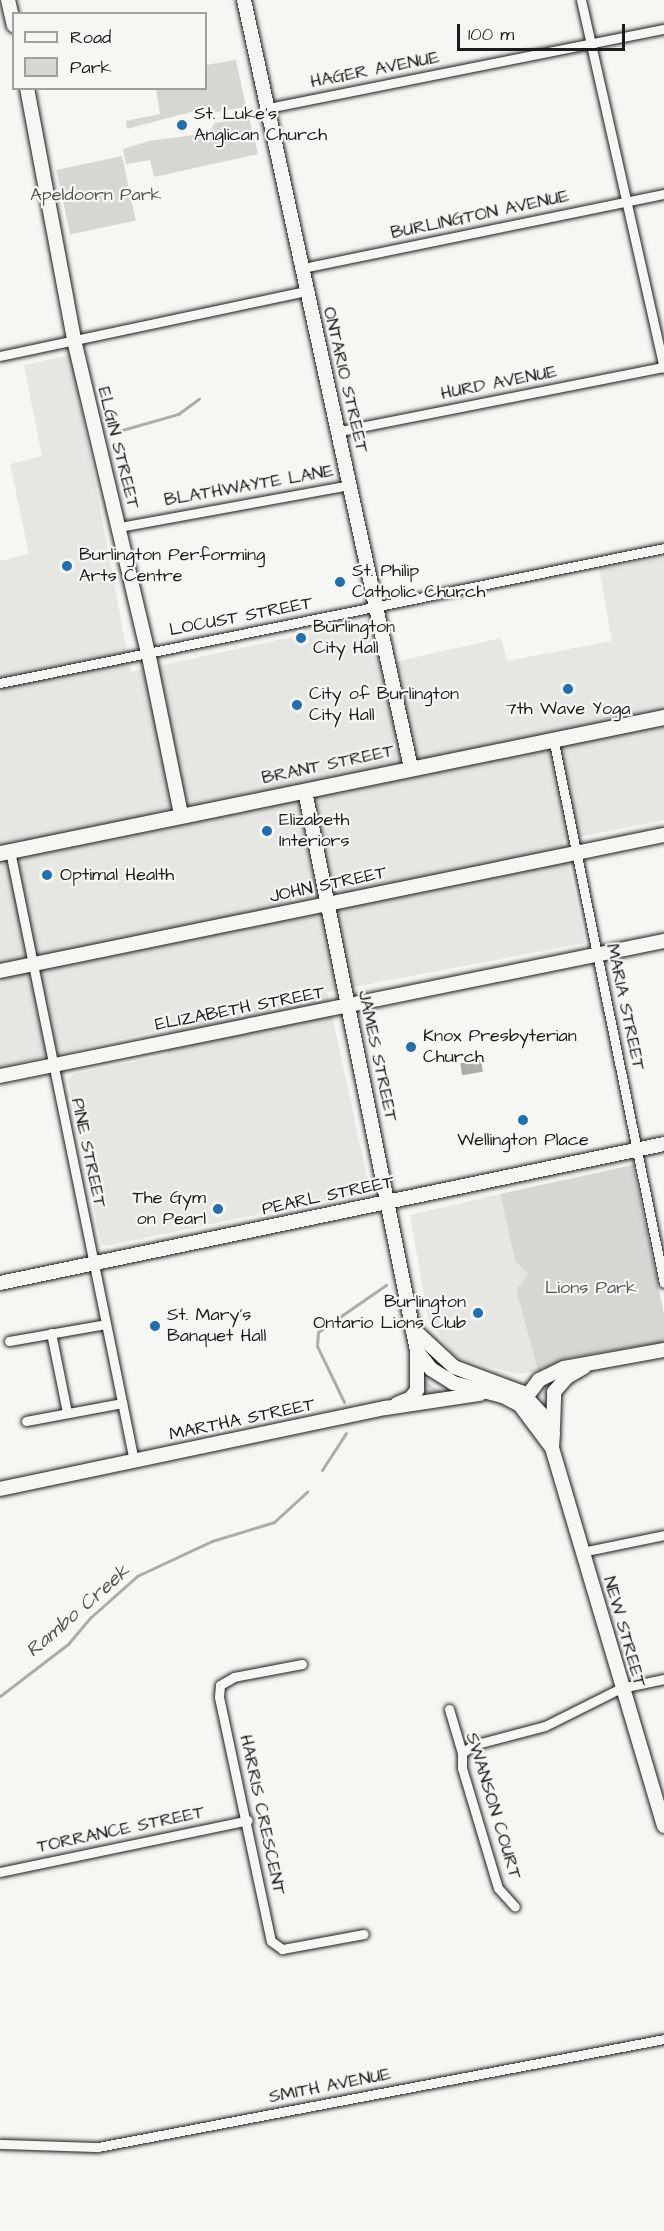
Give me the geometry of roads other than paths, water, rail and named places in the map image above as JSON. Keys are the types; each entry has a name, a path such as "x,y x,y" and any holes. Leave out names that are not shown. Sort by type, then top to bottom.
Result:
{"main road":[{"name":"BRANT STREET","path":"5,852 181,814 305,791 553,738 664,717"}],"street":[{"path":"8,0 12,17"},
{"name":"ONTARIO STREET","path":"244,0 303,268 306,291 340,431 411,768"},
{"path":"581,0 664,368"},
{"name":"HAGER AVENUE","path":"268,108 664,28"},
{"name":"ELGIN STREET","path":"27,90 74,340 148,652 181,814"},
{"name":"BURLINGTON AVENUE","path":"303,268 664,194"},
{"path":"0,356 306,291"},
{"name":"HURD AVENUE","path":"340,431 664,368"},
{"name":"BLATHWAYTE LANE","path":"119,527 350,485"},
{"name":"LOCUST STREET","path":"0,683 664,549"},
{"name":"MARIA STREET","path":"553,738 664,1283"},
{"name":"JAMES STREET","path":"305,791 326,903 390,1202 417,1351 415,1393 386,1408"},
{"name":"JOHN STREET","path":"0,971 664,835"},
{"name":"PINE STREET","path":"5,852 33,965 134,1461"},
{"name":"ELIZABETH STREET","path":"0,1076 664,941"},
{"name":"PEARL STREET","path":"0,1283 664,1144"},
{"path":"9,1341 106,1324"},
{"path":"414,1330 454,1367 523,1401 553,1433"},
{"path":"51,1333 67,1412"},
{"path":"523,1401 538,1380 555,1371 664,1350"},
{"path":"417,1351 445,1380 523,1401"},
{"name":"NEW STREET","path":"552,1448 554,1392 567,1377 586,1366"},
{"name":"MARTHA STREET","path":"0,1490 359,1413 493,1394"},
{"name":"NEW STREET","path":"523,1401 552,1448 621,1688 664,1826"},
{"path":"26,1421 122,1402"},
{"path":"582,1552 664,1535"},
{"name":"HARRIS CRESCENT","path":"302,1664 234,1677 220,1685 219,1697 275,1946 289,1948 364,1934"},
{"path":"462,1753 473,1745 545,1726 621,1688 664,1679"},
{"name":"SWANSON COURT","path":"449,1709 462,1753 462,1767 498,1888 515,1907"},
{"name":"TORRANCE STREET","path":"0,1872 248,1820"},
{"name":"SMITH AVENUE","path":"0,2144 98,2147 664,2039"}],"waterway":[{"path":"115,432 178,414 199,399"},
{"name":"Rambo Creek","path":"344,1402 317,1346 318,1332 386,1285"},
{"name":"Rambo Creek","path":"322,1470 346,1433"},
{"name":"Rambo Creek","path":"0,1696 68,1644 91,1617 137,1576 212,1541 274,1522 307,1492"}],"place":[{"name":"St. Luke's Anglican Church","path":"182,125"},
{"name":"Burlington Performing Arts Centre","path":"67,566"},
{"name":"St. Philip Catholic Church","path":"340,582"},
{"name":"Burlington City Hall","path":"301,638"},
{"name":"7th Wave Yoga","path":"568,689"},
{"name":"City of Burlington City Hall","path":"297,705"},
{"name":"Elizabeth Interiors","path":"267,831"},
{"name":"Optimal Health","path":"47,875"},
{"name":"Knox Presbyterian Church","path":"411,1047"},
{"name":"Wellington Place","path":"523,1120"},
{"name":"The Gym on Pearl","path":"218,1209"},
{"name":"Burlington Ontario Lions Club","path":"478,1313"},
{"name":"St. Mary's Banquet Hall","path":"155,1326"}],"park label":[{"name":"Apeldoorn Park","path":"96,195"},
{"name":"Lions Park","path":"591,1288"}]}
